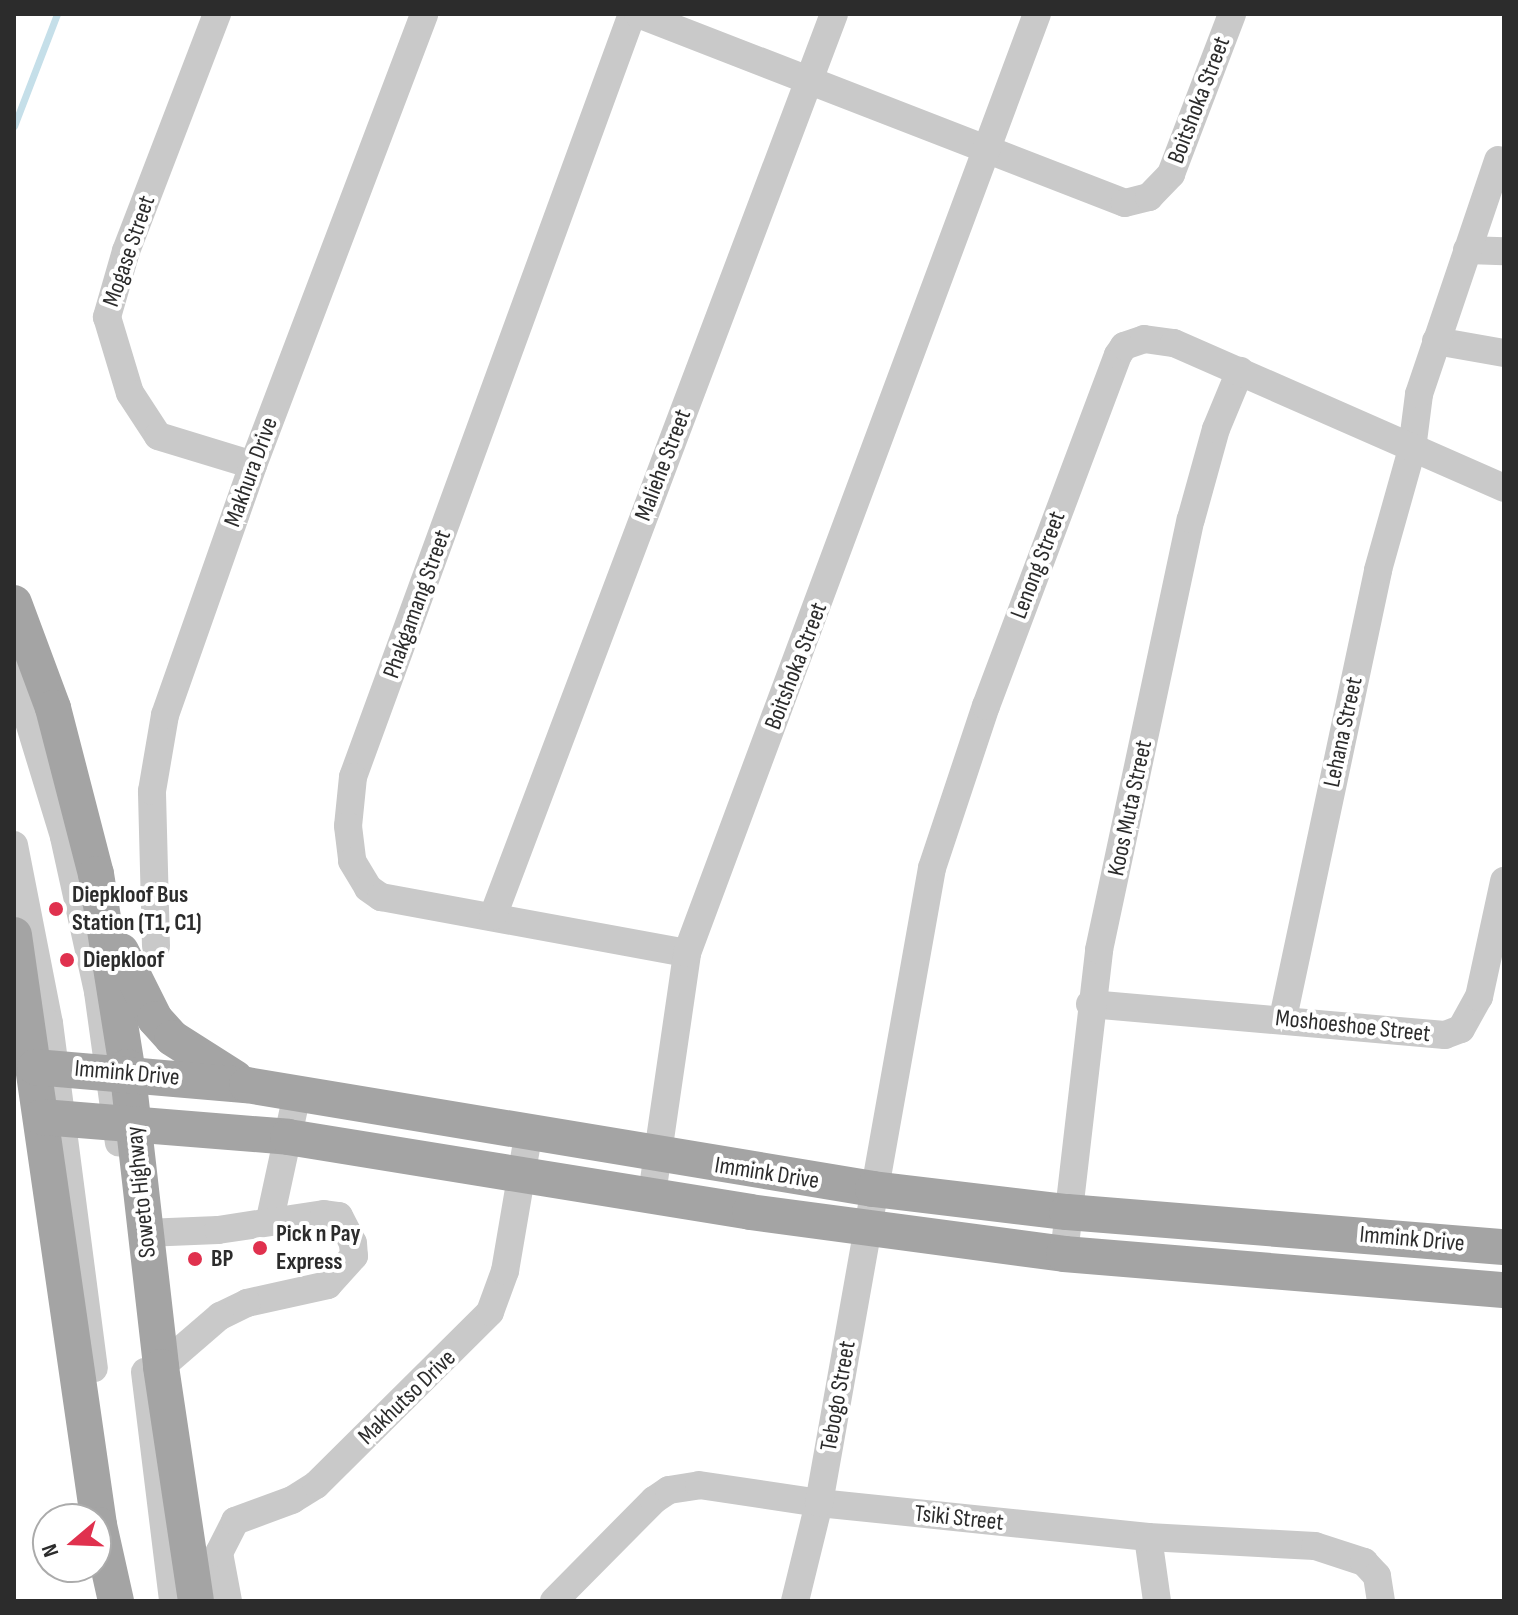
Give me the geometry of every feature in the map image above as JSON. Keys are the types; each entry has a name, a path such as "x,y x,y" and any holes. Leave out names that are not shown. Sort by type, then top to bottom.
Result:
{"main road":[{"name":"Soweto Highway","path":"14,603 53,708 96,874 124,1123 145,1233 161,1367 196,1601"},
{"path":"96,874 131,976 155,1019 172,1038 247,1085"},
{"path":"14,935 45,1067 53,1118 99,1525 116,1601"},
{"name":"Immink Drive","path":"45,1067 118,1071 247,1085 528,1136 873,1189 1067,1212 1504,1247"},
{"name":"Immink Drive","path":"53,1118 288,1137 522,1178 652,1194 868,1230 1064,1254 1504,1290"}],"street":[{"name":"Mogase Street","path":"217,14 126,251 107,317 130,393 158,436 253,465"},
{"name":"Makhura Drive","path":"156,946 156,745 253,465 424,14"},
{"name":"Phakgamang Street","path":"632,14 350,799 352,861 368,888 411,905 493,916 687,953"},
{"name":"Boitshoka Street","path":"638,14 1125,203 1149,197 1171,174 1232,14"},
{"name":"Maliehe Street","path":"493,916 834,14"},
{"name":"Boitshoka Street","path":"652,1194 687,953 1037,14"},
{"name":"Lehana Street","path":"1283,1018 1378,570 1412,449 1419,394 1498,160"},
{"path":"1467,250 1504,251"},
{"name":"Lenong Street","path":"873,1189 944,823 1118,355 1135,342 1160,339 1240,371 1504,488"},
{"path":"1436,341 1504,353"},
{"name":"Koos Muta Street","path":"1064,1254 1090,1004 1191,519 1216,429 1240,371"},
{"name":"Soweto Highway","path":"14,673 64,837 118,1071"},
{"path":"14,845 45,1067"},
{"name":"Moshoeshoe Street","path":"1090,1004 1283,1018 1428,1037 1461,1029 1479,997 1504,881"},
{"path":"270,1219 297,1094"},
{"path":"53,1118 108,1489 134,1601"},
{"name":"Soweto Highway","path":"124,1123 173,1601"},
{"name":"Makhutso Drive","path":"228,1601 219,1553 235,1521 292,1500 316,1485 490,1312 505,1271 528,1136"},
{"name":"Tebogo Street","path":"795,1601 819,1503 873,1189"},
{"path":"145,1233 218,1230 270,1219 339,1216 349,1229 354,1256 328,1285 247,1303 220,1316 161,1367"},
{"name":"Tsiki Street","path":"554,1601 669,1490 699,1485 819,1503 1148,1537 1334,1551 1364,1562 1377,1576 1381,1601"},
{"path":"1148,1537 1157,1601"}],"waterway":[{"path":"14,126 57,14"}],"place":[{"name":"Diepkloof Bus Station (T1, C1)","path":"56,909"},
{"name":"Diepkloof","path":"67,960"},
{"name":"Pick n Pay Express","path":"260,1248"},
{"name":"BP","path":"195,1259"}]}
